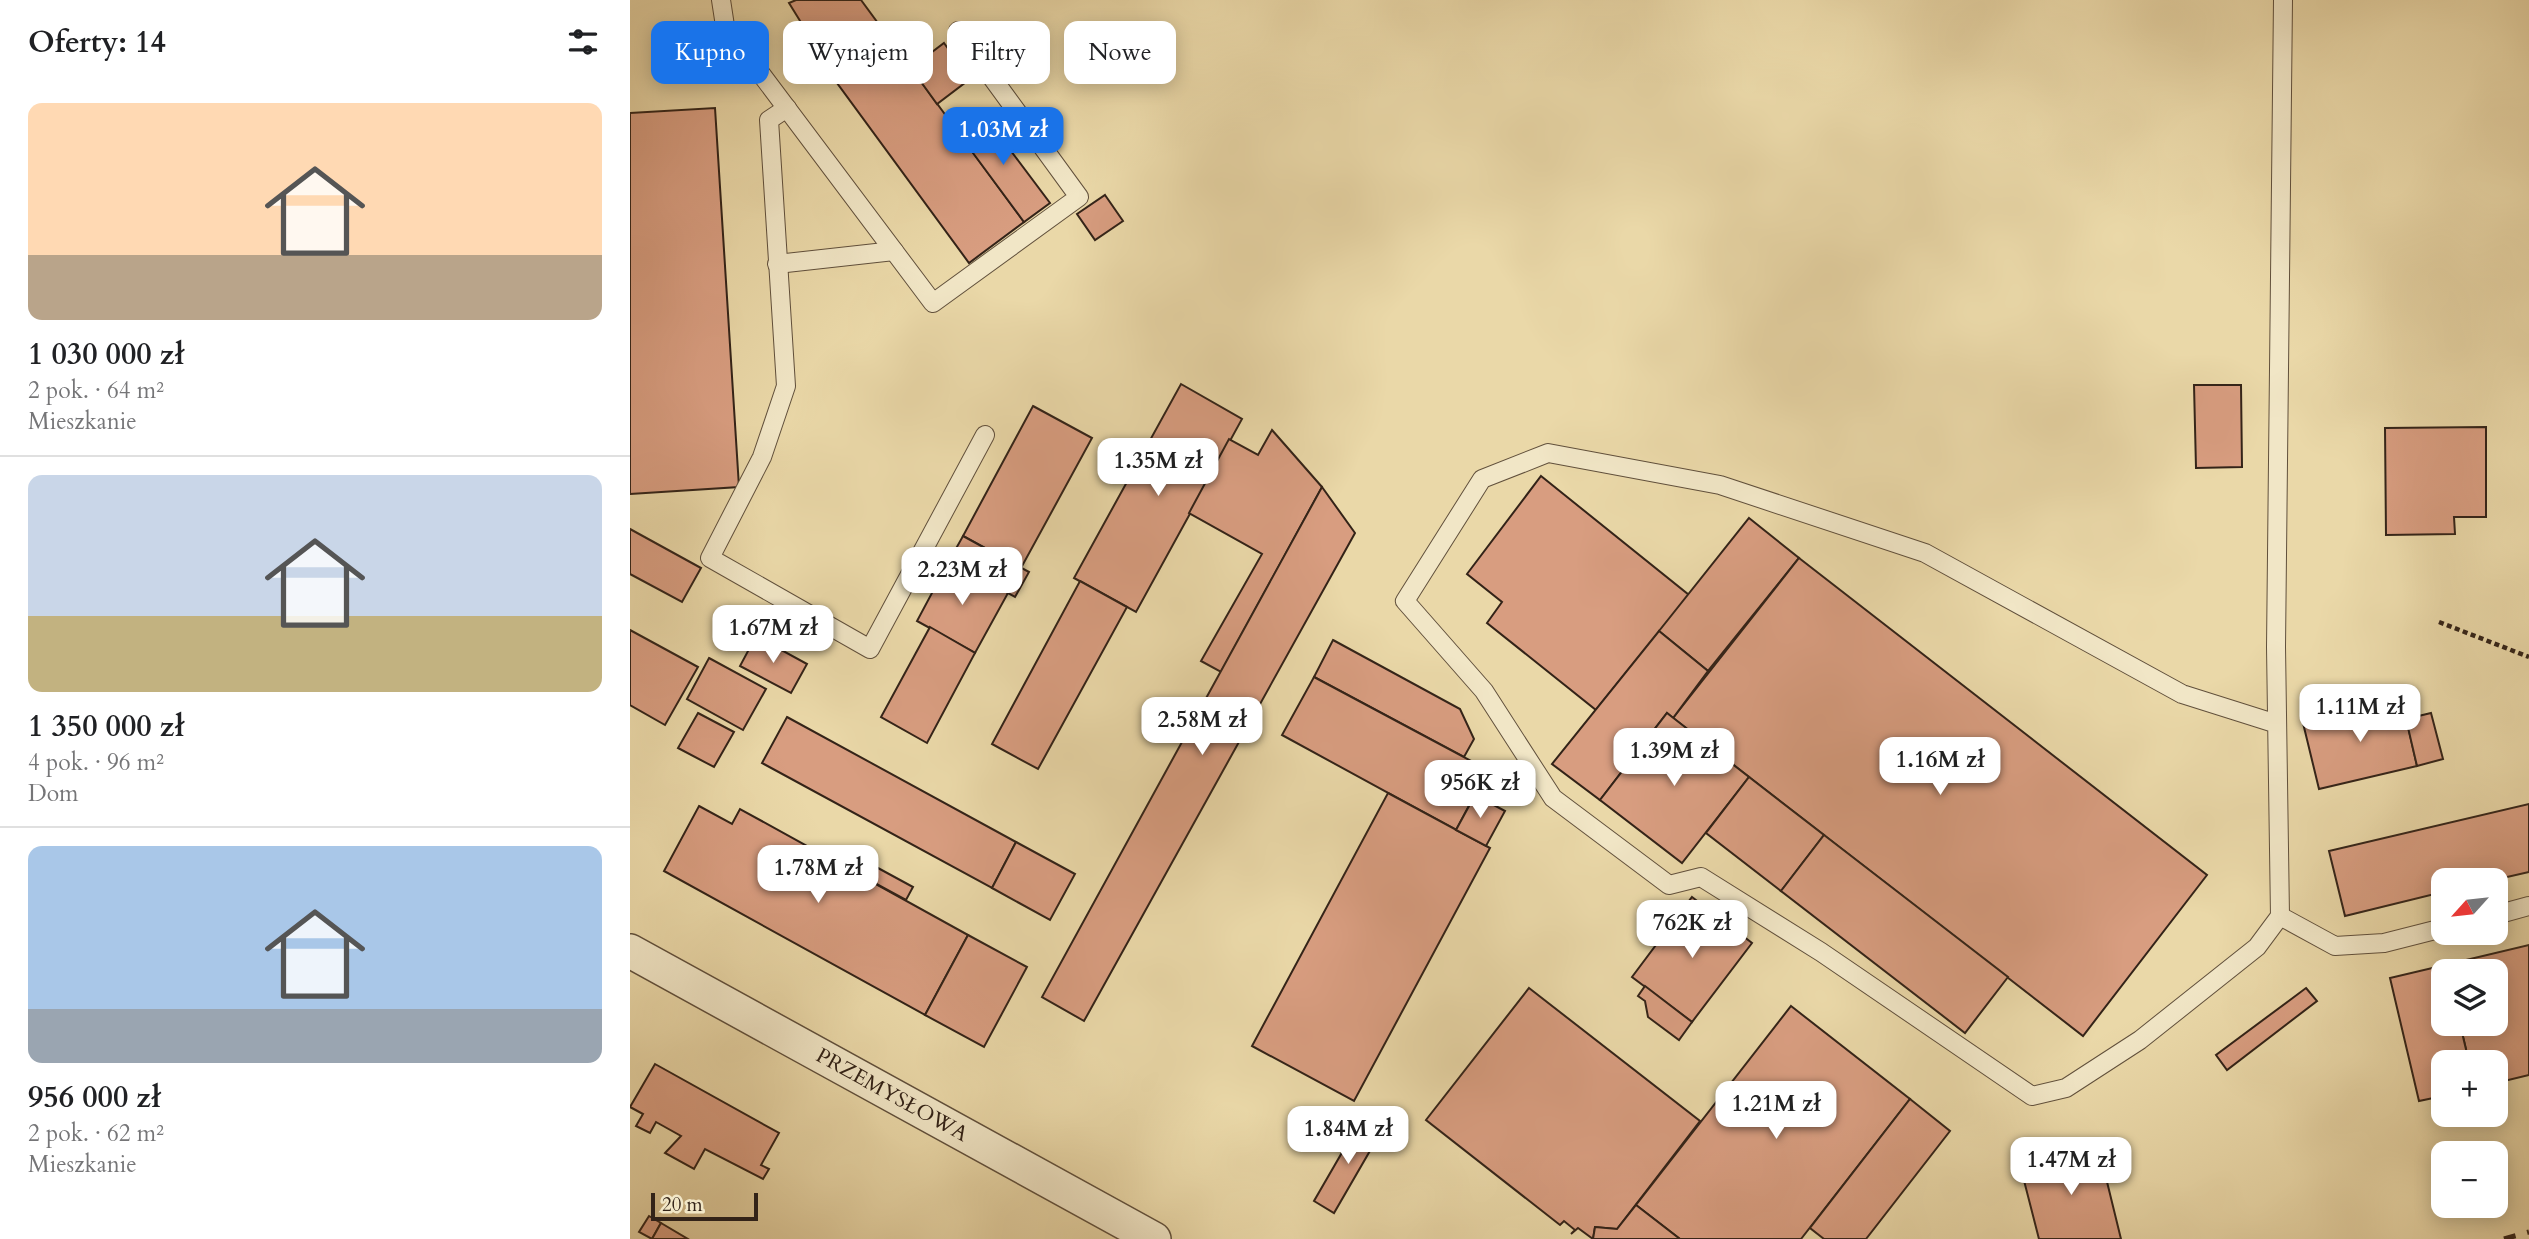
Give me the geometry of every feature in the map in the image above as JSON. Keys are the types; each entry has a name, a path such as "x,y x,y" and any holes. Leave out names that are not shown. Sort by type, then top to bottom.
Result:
{"street":[{"name":"PRZEMYSŁOWA","path":"630,951 1154,1239"}],"lane":[{"path":"722,0 725,26 933,303 1079,197 997,84"},
{"path":"2277,724 2182,694 1926,553 1720,485 1549,453 1482,479 1405,601 1484,691 1553,799 1669,885 1701,877 1821,952 2032,1096 2066,1088 2140,1040 2257,947 2280,916 2277,724 2283,0"},
{"path":"787,108 769,120 786,386 762,457 710,558 870,649 985,435"},
{"path":"777,264 894,251"},
{"path":"2508,912 2529,906"},
{"path":"2280,916 2335,946 2384,943 2431,931"}],"path":[{"path":"2439,622 2529,657"}],"building":[{"path":"796,0 861,0 876,21 800,21 789,3"},
{"path":"944,43 947,47 947,84 963,84 937,104 923,84 933,84 933,51"},
{"path":"838,84 923,84 1024,222 969,263"},
{"path":"715,108 739,487 630,494 630,113"},
{"path":"981,111 1050,203 1024,222 956,130"},
{"path":"1105,195 1123,221 1095,240 1077,214"},
{"path":"1181,384 1242,419 1136,612 1074,578"},
{"path":"2194,385 2241,385 2242,467 2196,468"},
{"path":"1033,406 1092,438 1021,568 963,536"},
{"path":"2486,427 2486,517 2454,517 2455,534 2386,535 2385,428"},
{"path":"1272,430 1322,487 1221,672 1201,661 1262,554 1189,513 1229,439 1258,455"},
{"path":"1541,476 1689,595 1596,710 1487,623 1502,602 1467,574"},
{"path":"1322,487 1355,533 1084,1021 1042,997"},
{"path":"1749,518 1799,558 1708,671 1659,631"},
{"path":"630,529 701,568 682,602 630,574"},
{"path":"963,536 1029,572 1015,597 949,561"},
{"path":"1799,558 2207,875 2083,1036 1673,718"},
{"path":"949,561 1008,593 975,653 917,621"},
{"path":"1080,581 1127,607 1038,769 992,744"},
{"path":"930,627 975,653 927,743 881,717"},
{"path":"630,630 698,667 665,725 630,705"},
{"path":"1659,631 1708,671 1673,718 1667,713 1600,800 1552,764"},
{"path":"756,636 807,664 791,693 740,666"},
{"path":"1333,640 1460,709 1474,739 1464,757 1314,677"},
{"path":"709,658 766,689 743,730 687,699"},
{"path":"1314,677 1488,770 1456,830 1282,735"},
{"path":"2402,700 2417,766 2319,789 2303,723"},
{"path":"698,713 734,732 714,767 678,748"},
{"path":"1667,713 1749,777 1682,863 1600,800"},
{"path":"2431,713 2443,759 2417,766 2406,719"},
{"path":"787,717 1016,842 992,888 762,763"},
{"path":"1749,777 1824,835 1781,891 1706,833"},
{"path":"1388,793 1490,848 1354,1101 1252,1046"},
{"path":"1475,795 1505,811 1486,846 1456,830"},
{"path":"2529,804 2529,872 2508,877 2508,868 2431,868 2431,895 2345,916 2329,851"},
{"path":"699,806 732,824 740,809 968,935 925,1015 664,871"},
{"path":"1824,835 2008,977 1965,1033 1781,891"},
{"path":"1016,842 1075,874 1050,920 992,888"},
{"path":"843,849 913,887 906,900 836,862"},
{"path":"1692,897 1752,943 1692,1022 1632,977"},
{"path":"968,935 1027,967 984,1047 925,1015"},
{"path":"2529,945 2529,1075 2508,1080 2508,1050 2466,1050 2463,1036 2508,1036 2508,959 2470,959"},
{"path":"2431,968 2431,1036 2463,1036 2466,1050 2431,1050 2431,1098 2419,1101 2390,978"},
{"path":"1645,986 1692,1022 1679,1040 1648,1017 1645,1001 1638,996"},
{"path":"1529,988 1700,1121 1617,1229 1595,1227 1593,1239 1578,1228 1571,1234 1575,1230 1564,1221 1560,1225 1426,1120"},
{"path":"2306,988 2317,1001 2227,1070 2216,1055"},
{"path":"1791,1006 1910,1099 1801,1239 1680,1239 1636,1205"},
{"path":"655,1064 779,1133 761,1165 769,1169 763,1179 705,1149 694,1169 665,1153 681,1136 656,1122 650,1133 636,1126 643,1114 630,1107"},
{"path":"1910,1099 1950,1131 1866,1239 1824,1239 1810,1228"},
{"path":"1362,1118 1382,1130 1334,1213 1314,1201"},
{"path":"2098,1145 2121,1239 2039,1239 2020,1165"},
{"path":"1636,1205 1680,1239 1593,1239 1595,1227 1617,1229"},
{"path":"649,1216 661,1223 652,1239 639,1232"},
{"path":"661,1223 688,1239 652,1239"}],"railway":[{"path":"2504,1239 2529,1232"}]}
